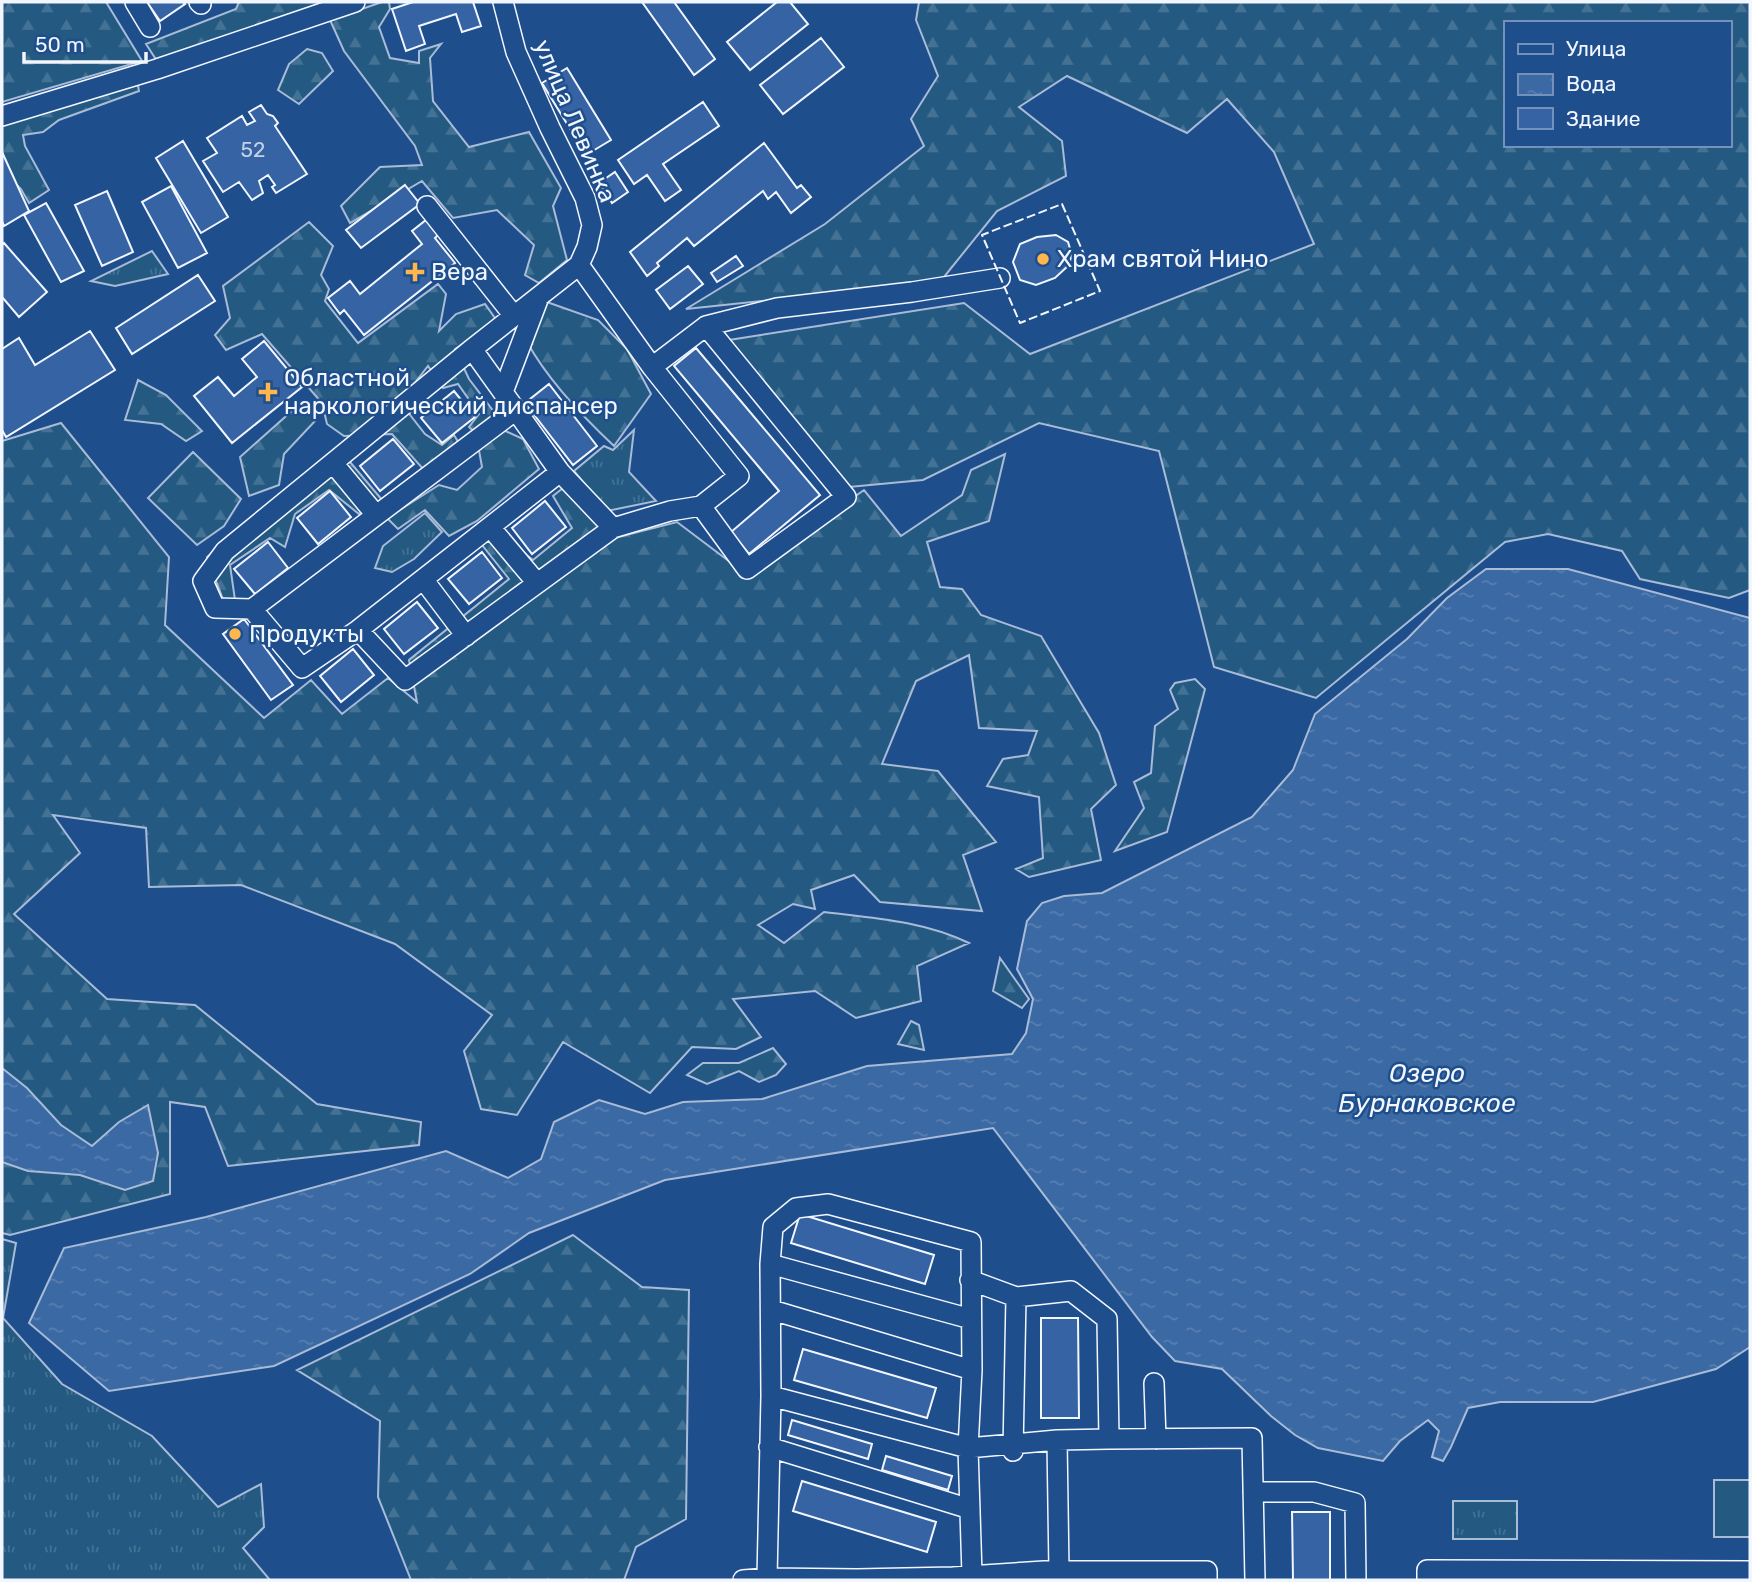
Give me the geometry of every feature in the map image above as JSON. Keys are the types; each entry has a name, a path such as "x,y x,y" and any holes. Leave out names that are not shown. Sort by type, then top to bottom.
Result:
{"street":[{"path":"135,2 150,27"},
{"path":"2,116 157,69 355,2"},
{"name":"улица Левинка","path":"503,2 516,52 585,198 592,225 579,265"},
{"path":"427,206 514,316"},
{"path":"358,630 405,680 613,528 670,511 701,506 739,476 652,368 579,265 225,551 203,581 215,608 252,609 516,410"},
{"path":"652,368 706,326 777,308 912,292 1000,278"},
{"path":"503,392 540,296"},
{"path":"701,506 747,569 846,497 706,326"},
{"path":"472,349 561,471 613,528"},
{"path":"332,463 376,515"},
{"path":"252,609 302,668 358,630 561,471"},
{"path":"490,527 537,583"},
{"path":"423,579 466,636"},
{"path":"768,1578 772,1310 770,1264 774,1227 796,1208 828,1204 971,1242 972,1370 968,1448 970,1509 959,1577"},
{"path":"770,1264 971,1319"},
{"path":"970,1280 1016,1297 1072,1291 1107,1319 1109,1439"},
{"path":"1013,1447 1016,1297"},
{"path":"772,1310 972,1370"},
{"path":"1154,1383 1156,1439"},
{"path":"771,1396 968,1448 1013,1447 1058,1440 1252,1438 1255,1580"},
{"path":"1049,1574 1058,1440"},
{"path":"769,1447 970,1509"},
{"path":"1253,1492 1314,1492 1355,1503 1356,1580"},
{"path":"1427,1575 1679,1575 1750,1571"},
{"path":"743,1580 857,1580 1049,1574 1207,1576"}],"green space":[{"path":"2,2 106,2 142,61 2,102"},
{"path":"239,2 324,2 157,61 146,44 236,9"},
{"path":"389,2 390,9 379,27 390,58 419,63 419,51 441,44 430,58 433,101 469,147 529,132 561,188 553,206 567,260 539,283 525,275 534,245 497,210 453,218 422,181 350,223 341,206 380,167 422,165 415,146 344,51 330,20"},
{"path":"919,2 1750,2 1750,590 1729,598 1640,579 1622,551 1548,534 1505,542 1316,698 1214,667 1159,451 1039,423 923,480 849,487 729,340 964,303 1030,354 1314,244 1274,152 1227,99 1187,133 1067,76 1019,107 1062,141 1066,176 997,211 940,282 686,309 825,224 924,146 911,119 938,76 916,20"},
{"path":"307,49 322,53 333,71 299,104 278,90 289,64"},
{"path":"136,75 139,91 59,120 43,132 23,135 25,146 49,190 29,203 21,189 2,171 2,117"},
{"path":"309,222 333,246 321,275 329,289 325,301 358,343 438,284 446,294 439,331 456,314 485,304 497,321 455,349 469,379 494,412 489,425 477,435 469,427 479,414 458,384 443,388 428,366 400,402 425,434 442,445 454,435 460,445 424,470 392,434 344,436 327,424 322,403 262,334 226,350 215,335 230,318 223,286"},
{"path":"152,251 168,274 115,286 91,281"},
{"path":"544,301 598,320 627,349 651,394 614,446 566,397 527,342"},
{"path":"138,380 166,395 202,431 186,441 161,424 125,420"},
{"path":"302,402 316,420 284,454 279,485 249,496 240,457"},
{"path":"61,423 169,557 165,625 264,718 311,680 342,714 388,678 417,702 409,660 509,579 482,545 498,532 533,560 572,528 553,496 563,488 615,538 677,522 746,574 864,490 901,536 962,495 971,470 1005,454 989,521 927,542 940,587 962,589 981,615 1041,636 1099,733 1116,785 1091,809 1101,860 1029,877 1016,869 1043,858 1039,797 987,786 1003,759 1028,755 1037,731 979,728 969,655 916,681 882,764 938,771 996,842 963,855 982,911 880,902 854,875 811,890 815,909 793,904 758,925 784,943 824,912 916,925 969,943 917,966 921,1001 856,1018 815,991 733,999 761,1037 736,1049 692,1047 650,1093 563,1042 517,1115 481,1109 464,1051 492,1015 395,944 241,885 149,887 146,828 53,815 80,853 14,914 107,999 195,1005 317,1104 421,1122 419,1145 228,1166 205,1107 170,1102 170,1194 10,1235 2,1233 2,441"},
{"path":"499,428 523,439 539,469 477,521 449,536 425,510 398,529 387,518 439,485 457,490 482,467 478,445"},
{"path":"634,430 629,472 656,501 607,511 574,471 604,446 613,450"},
{"path":"193,452 241,499 224,526 197,545 148,498"},
{"path":"350,462 383,501 359,514 329,490 295,514 285,547 270,538 230,565 235,600 224,602 207,557 289,487 315,471"},
{"path":"425,513 442,532 414,559 392,572 375,568 383,546"},
{"path":"1195,679 1205,689 1167,832 1115,851 1144,808 1134,782 1151,773 1155,726 1178,709 1170,690 1175,683"},
{"path":"1000,958 1029,999 1022,1008 993,991"},
{"path":"911,1021 919,1025 924,1050 898,1044"},
{"path":"773,1048 786,1064 776,1075 759,1082 739,1071 707,1084 687,1075 703,1063 739,1063"},
{"path":"573,1235 642,1287 689,1290 686,1519 636,1547 624,1580 411,1580 378,1497 380,1421 297,1370"},
{"path":"2,1239 16,1243 3,1318 62,1384 152,1436 218,1507 261,1484 264,1527 243,1548 270,1580 2,1580"},
{"path":"1714,1480 1750,1480 1750,1537 1714,1537"},
{"path":"1453,1501 1517,1501 1517,1539 1453,1539"}],"water":[{"name":"Озеро Бурнаковское","path":"1486,569 1568,569 1750,618 1750,1347 1716,1369 1593,1402 1500,1402 1468,1408 1443,1461 1432,1457 1439,1431 1428,1420 1400,1441 1383,1461 1318,1448 1295,1435 1271,1416 1222,1369 1175,1361 1152,1337 993,1128 665,1180 529,1233 470,1274 274,1366 109,1391 29,1323 64,1248 206,1217 446,1151 508,1178 541,1159 554,1122 599,1100 645,1114 683,1102 762,1099 867,1066 1012,1054 1026,1033 1033,999 1017,969 1027,921 1042,903 1064,896 1102,893 1252,817 1293,770 1315,714 1407,639 1447,598"},
{"path":"2,1068 27,1088 61,1125 92,1146 119,1122 148,1105 158,1153 153,1181 125,1190 80,1175 28,1171 2,1162"}],"building":[{"path":"147,2 183,2 185,4 160,21"},
{"path":"413,2 473,2 481,26 462,32 456,14 419,26 425,44 406,51 392,9"},
{"path":"642,2 674,2 715,59 694,75"},
{"path":"777,2 790,2 808,24 750,70 727,42"},
{"path":"821,38 844,67 783,114 760,85"},
{"path":"567,68 611,140 586,155 542,83"},
{"path":"703,102 719,126 663,164 681,190 665,201 647,175 634,184 618,160"},
{"path":"261,105 278,123 275,126 307,174 276,193 272,187 275,185 268,175 259,181 263,193 252,200 239,182 223,192 203,161 217,153 207,138 242,116 247,125 255,121 249,112"},
{"path":"183,141 228,217 201,233 156,158"},
{"path":"764,143 797,188 801,185 811,197 791,213 776,192 768,199 763,191 694,246 687,238 657,263 659,266 647,276 630,252"},
{"path":"2,152 29,211 4,226 2,221"},
{"path":"615,172 628,192 612,203 599,183"},
{"path":"405,185 420,204 361,248 346,230"},
{"path":"171,186 207,253 178,268 142,202"},
{"path":"107,191 133,252 102,266 75,205"},
{"path":"46,203 84,271 61,282 24,215"},
{"name":"Вера","path":"426,220 438,235 435,238 455,263 364,335 344,310 340,314 328,298 350,281 360,294 422,244 412,231"},
{"name":"Храм святой Нино","path":"1056,235 1068,242 1072,255 1069,265 1055,278 1036,285 1020,280 1013,262 1020,244 1037,237"},
{"path":"4,243 47,292 19,317 2,297"},
{"path":"736,256 743,266 717,282 711,273"},
{"path":"688,266 703,284 670,309 656,290"},
{"path":"198,275 215,301 132,354 116,328"},
{"path":"90,331 115,370 6,437 2,430 2,349 19,338 35,365"},
{"name":"Областной наркологический диспансер","path":"264,341 302,387 232,443 194,396 218,377 234,396 257,377 242,359"},
{"path":"696,348 820,495 749,554 731,532 779,491 674,366"},
{"path":"549,384 597,446 573,465 525,403"},
{"path":"454,391 475,417 442,443 421,418"},
{"path":"393,439 414,464 380,491 360,466"},
{"path":"330,491 351,517 318,544 297,518"},
{"path":"545,501 566,527 532,554 512,528"},
{"path":"268,542 288,568 255,594 234,569"},
{"path":"482,552 502,578 469,604 448,579"},
{"path":"417,602 438,628 404,654 384,629"},
{"path":"244,619 293,685 271,700 223,634"},
{"path":"353,649 374,675 341,702 320,676"},
{"path":"800,1214 934,1255 925,1284 791,1243"},
{"path":"1041,1318 1078,1318 1079,1418 1041,1418"},
{"path":"803,1349 936,1388 927,1418 794,1380"},
{"path":"792,1420 872,1444 868,1459 788,1435"},
{"path":"886,1456 952,1476 948,1490 882,1470"},
{"path":"802,1481 936,1522 927,1552 793,1511"},
{"path":"1292,1512 1330,1512 1330,1580 1293,1580"}],"fence":[{"path":"1062,204 1100,291 1020,323 982,235 1062,204"}],"place":[{"name":"Храм святой Нино","path":"1043,259"},
{"name":"Вера","path":"415,272"},
{"name":"Областной наркологический диспансер","path":"268,392"},
{"name":"Продукты","path":"235,634"}]}
